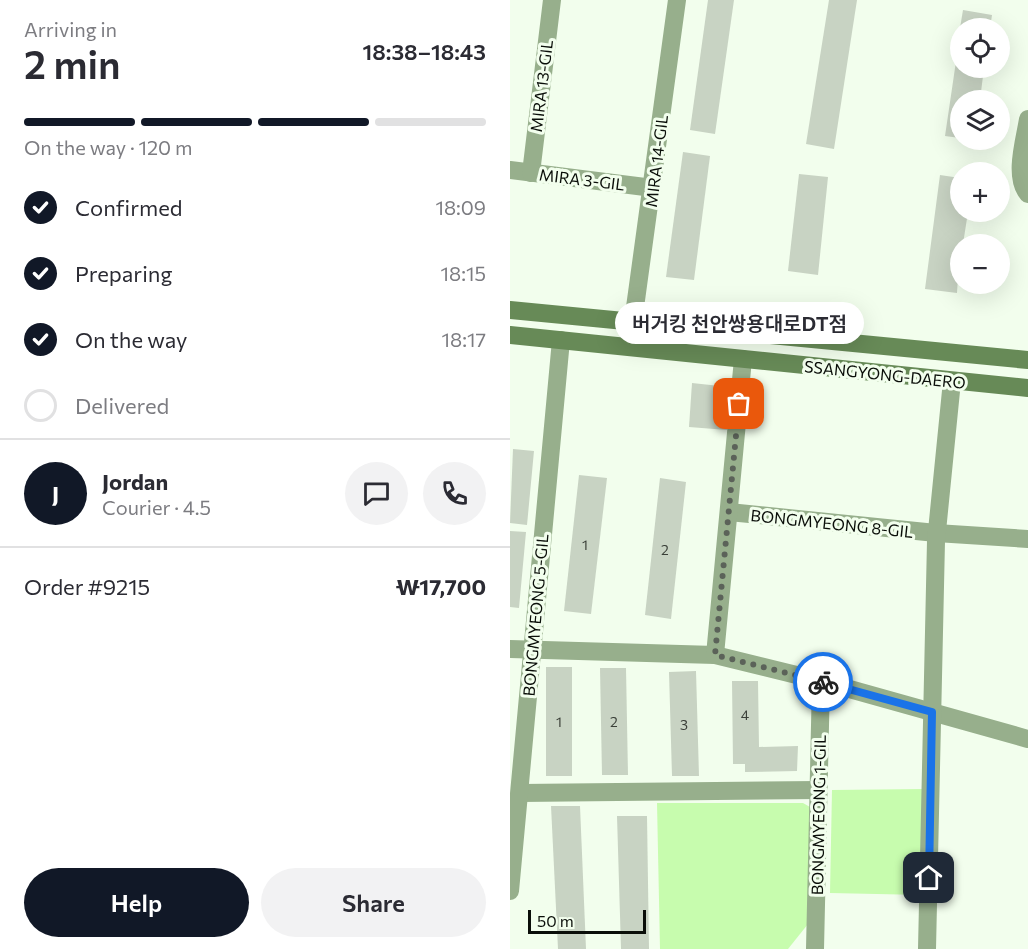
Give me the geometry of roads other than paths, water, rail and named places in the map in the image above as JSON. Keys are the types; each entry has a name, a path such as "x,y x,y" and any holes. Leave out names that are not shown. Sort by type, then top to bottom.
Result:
{"main road":[{"name":"SSANGYONG-DAERO","path":"510,310 1028,360"},
{"name":"SSANGYONG-DAERO","path":"510,335 1028,388"}],"street":[{"name":"MIRA 13-GIL","path":"531,173 552,0"},
{"name":"MIRA 14-GIL","path":"633,322 677,0"},
{"path":"1028,119 1021,173 1024,190 1028,194"},
{"name":"MIRA 3-GIL","path":"510,170 653,188"},
{"name":"BONGMYEONG 5-GIL","path":"510,891 561,339"},
{"path":"715,655 743,359"},
{"name":"BONGMYEONG 8-GIL","path":"927,949 936,533 952,381"},
{"name":"BONGMYEONG 8-GIL","path":"729,513 936,533 1028,539"},
{"path":"510,649 715,655 820,681 1028,739"},
{"name":"BONGMYEONG 1-GIL","path":"815,949 820,681"},
{"path":"520,793 818,790"}],"place":[{"name":"버거킹 천안쌍용대로DT점","path":"739,404"}]}
